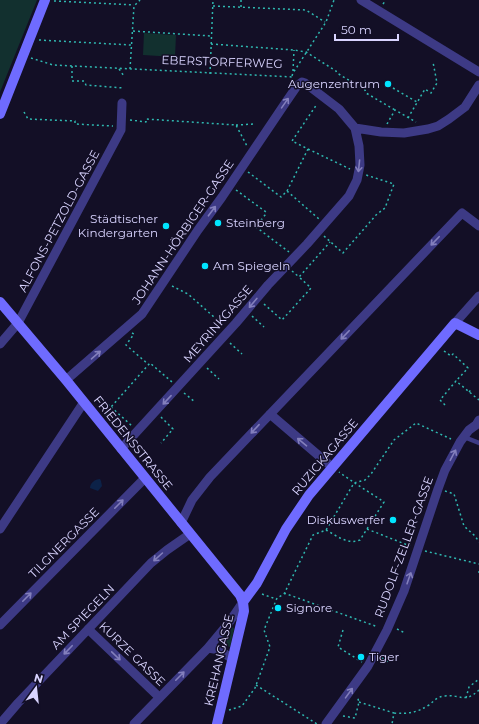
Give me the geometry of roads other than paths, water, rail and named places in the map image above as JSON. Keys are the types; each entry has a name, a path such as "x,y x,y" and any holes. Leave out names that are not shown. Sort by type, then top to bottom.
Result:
{"street":[{"path":"0,114 45,0"},
{"path":"362,0 478,69"},
{"name":"JOHANN-HÖRBIGER-GASSE","path":"66,380 142,314 297,86 302,82 305,83 323,96 356,128"},
{"path":"356,128 382,132 404,133 425,130 449,119 465,107 479,85"},
{"name":"ALFONS-PETZOLD-GASSE","path":"0,344 18,323 122,126 122,103"},
{"name":"MEYRINKGASSE","path":"121,449 325,224 348,196 357,180 360,165 356,128"},
{"path":"181,523 199,489 462,213 479,226"},
{"name":"RUZICKAGASSE","path":"134,724 208,648 228,624 257,583 286,529 299,509 336,470 455,323 479,296"},
{"name":"FRIEDENSSTRASSE","path":"0,302 66,380 240,596 243,602"},
{"path":"455,323 479,335"},
{"path":"0,529 86,405"},
{"path":"270,414 336,470"},
{"name":"RUDOLF-ZELLER-GASSE","path":"326,724 368,666 390,629 438,488 452,455 469,430 478,423"},
{"name":"TILGNERGASSE","path":"0,625 145,478"},
{"name":"AM SPIEGELN","path":"0,724 88,629 159,556 190,534"},
{"name":"KREHANGASSE","path":"217,724 244,611 243,602"},
{"name":"KURZE GASSE","path":"88,629 159,697"},
{"path":"208,648 220,650 232,659"}],"lane":[{"path":"462,440 479,443"}],"water":[{"path":"100,479 102,486 98,491 90,488 93,482"}],"place":[{"name":"Augenzentrum","path":"388,84"},
{"name":"Steinberg","path":"218,223"},
{"name":"Städtischer Kindergarten","path":"166,226"},
{"name":"Am Spiegeln","path":"205,266"},
{"name":"Diskuswerfer","path":"393,520"},
{"name":"Signore","path":"278,608"},
{"name":"Tiger","path":"361,657"}]}
